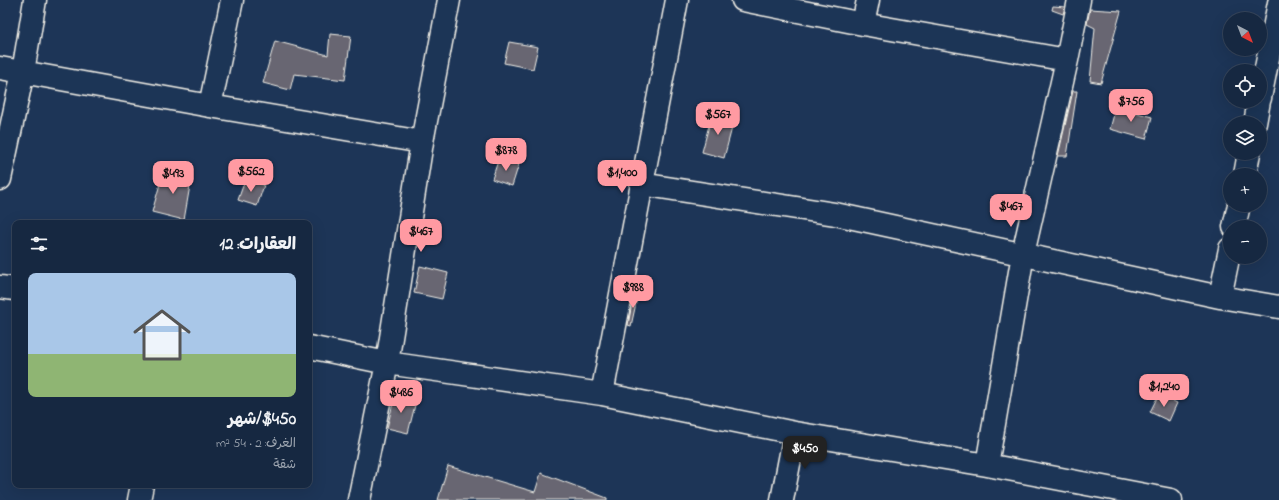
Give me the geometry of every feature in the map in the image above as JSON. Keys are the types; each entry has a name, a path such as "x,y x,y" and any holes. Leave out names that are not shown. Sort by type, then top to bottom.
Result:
{"street":[{"path":"0,179 23,72 35,0"},
{"path":"210,106 232,0"},
{"path":"359,500 387,363 422,142 449,0"},
{"path":"602,394 677,0"},
{"path":"743,0 863,24 1067,60"},
{"path":"863,24 868,0"},
{"path":"987,465 1023,254 1079,0"},
{"path":"1267,64 1279,3"},
{"path":"0,68 422,142"},
{"path":"641,184 835,214 1220,297 1279,307"},
{"path":"1220,297 1227,264"},
{"path":"0,287 12,289"},
{"path":"312,348 387,363 602,394 795,433 987,465 1171,500"},
{"path":"782,500 795,433"},
{"path":"139,500 141,488"}],"building":[{"path":"1053,6 1065,7 1063,14 1052,10"},
{"path":"1090,9 1121,11 1101,83 1090,81 1095,28 1087,24"},
{"path":"330,34 351,36 345,80 294,74 290,90 263,83 275,41 328,55"},
{"path":"509,42 538,47 533,69 504,63"},
{"path":"1073,91 1077,91 1067,156 1058,156"},
{"path":"1116,107 1152,117 1146,139 1110,129"},
{"path":"712,114 734,120 724,158 702,152"},
{"path":"499,158 519,164 512,186 492,179"},
{"path":"164,170 192,174 184,220 152,212"},
{"path":"245,180 264,185 257,206 238,200"},
{"path":"420,266 448,273 442,299 414,293"},
{"path":"634,293 638,294 631,326 628,325"},
{"path":"1159,394 1177,403 1169,421 1150,412"},
{"path":"395,395 416,401 408,433 387,428"},
{"path":"448,466 535,492 541,473 607,498 607,500 438,500"}]}
